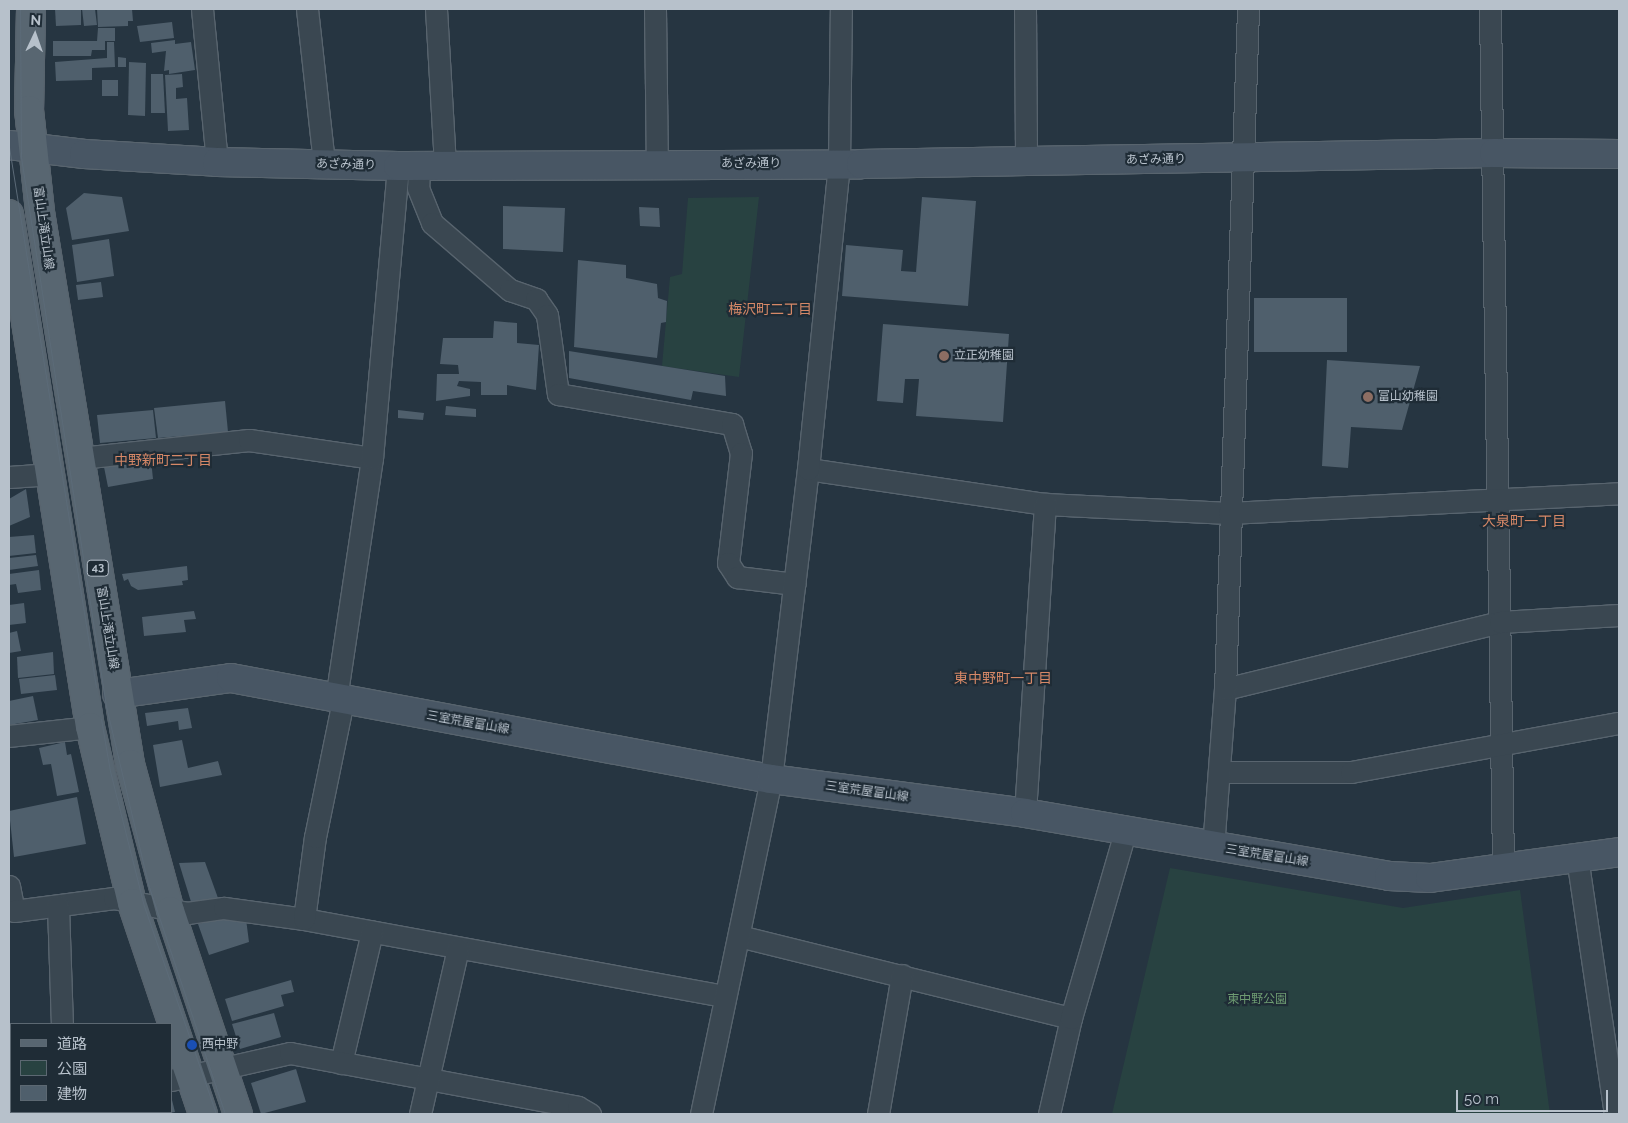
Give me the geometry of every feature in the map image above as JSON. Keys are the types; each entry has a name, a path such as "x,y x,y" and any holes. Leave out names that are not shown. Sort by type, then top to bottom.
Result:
{"main road":[{"name":"富山上滝立山線","path":"31,9 29,110 20,146 80,458 117,694 130,764 170,911 238,1114"},
{"path":"9,214 48,474 90,727 132,903 165,1023"},
{"path":"172,1048 180,1077 204,1114"}],"street":[{"path":"202,9 217,162"},
{"path":"307,9 324,164"},
{"path":"436,9 445,164"},
{"path":"655,9 657,164"},
{"path":"701,1114 771,779 808,469 839,164 841,9"},
{"path":"1025,9 1026,162"},
{"path":"1213,848 1221,772 1225,689 1229,513 1248,9"},
{"path":"1490,9 1494,153 1503,867"},
{"name":"あざみ通り","path":"20,146 84,154 217,162 408,166 445,164 839,164 1243,159 1494,153 1619,154"},
{"path":"304,919 315,837 340,699 408,166"},
{"path":"408,166 432,223 510,290 536,299 548,315 558,394 732,424 741,453 728,564 737,577 795,584"},
{"path":"80,458 249,440 372,458"},
{"path":"808,469 1045,504 1229,513 1619,493"},
{"path":"9,477 48,474"},
{"path":"1025,813 1045,504"},
{"path":"1225,689 1500,622 1619,615"},
{"name":"三室荒屋富山線","path":"117,694 231,678 771,779 1025,813 1213,848 1389,876 1430,878 1619,852"},
{"path":"1221,772 1352,772 1619,723"},
{"path":"9,736 90,727"},
{"path":"1049,1114 1071,1018 1125,832"},
{"path":"1577,857 1616,1114"},
{"path":"9,886 14,911 114,898 186,913 224,908 304,919 725,996"},
{"path":"58,906 62,1023"},
{"path":"341,1063 372,932"},
{"path":"739,936 1071,1018"},
{"path":"420,1114 458,948"},
{"path":"878,1114 902,975"},
{"path":"180,1077 290,1053 427,1081 578,1108 590,1114"}],"green space":[{"path":"759,197 739,377 662,366 670,277 682,274 688,198"},
{"name":"東中野公園","path":"1170,868 1403,908 1520,890 1550,1114 1112,1114"}],"building":[{"path":"55,9 81,9 81,25 56,26"},
{"path":"82,9 95,9 97,25 84,26"},
{"path":"97,9 132,9 133,21 128,21 128,26 98,27"},
{"path":"172,22 174,38 140,42 137,26"},
{"path":"98,28 115,28 115,41 105,41 105,50 92,50 91,56 53,56 53,41 97,41"},
{"path":"175,40 175,44 191,42 195,70 169,74 169,70 164,71 166,51 152,53 151,43"},
{"path":"107,42 114,42 115,67 92,68 92,80 56,81 55,62 107,58"},
{"path":"118,57 126,58 126,67 118,67"},
{"path":"129,62 146,63 145,116 128,115"},
{"path":"151,74 163,74 165,113 151,113"},
{"path":"182,74 183,87 176,88 176,99 187,98 189,130 168,131 165,75"},
{"path":"102,80 118,80 118,96 102,96"},
{"path":"84,193 122,197 129,231 72,240 66,208"},
{"path":"922,197 976,201 968,306 842,296 846,245 903,250 901,271 916,272"},
{"path":"503,206 565,208 563,252 503,249"},
{"path":"639,207 659,208 660,227 640,226"},
{"path":"109,239 114,276 77,282 72,245"},
{"path":"578,260 626,265 626,278 657,284 658,298 667,301 666,322 661,323 657,358 574,347"},
{"path":"101,282 103,297 78,300 76,285"},
{"path":"1254,298 1347,298 1347,352 1254,352"},
{"path":"494,321 517,323 517,343 539,345 536,390 507,385 507,395 481,395 481,382 459,381 457,386 470,389 470,396 436,401 437,374 459,374 458,365 440,364 443,338 493,338"},
{"name":"立正幼稚園","path":"883,324 1009,334 1003,422 916,416 919,379 905,379 903,403 877,401"},
{"path":"569,351 725,376 726,396 693,391 691,400 569,378"},
{"name":"富山幼稚園","path":"1327,360 1420,366 1402,430 1351,427 1348,468 1322,466"},
{"path":"225,401 228,432 158,438 154,408"},
{"path":"446,406 476,409 476,417 445,415"},
{"path":"153,410 156,438 100,443 97,415"},
{"path":"398,410 424,413 423,420 398,418"},
{"path":"151,460 153,479 108,487 104,467"},
{"path":"26,489 30,517 9,526 9,499"},
{"path":"34,535 36,553 9,556 9,537"},
{"path":"36,555 38,566 9,570 9,558"},
{"path":"187,566 188,580 182,581 183,585 138,590 131,586 128,579 124,581 122,574"},
{"path":"39,570 41,590 18,593 16,584 9,585 9,574"},
{"path":"24,603 26,623 9,625 9,605"},
{"path":"194,611 196,619 184,620 186,632 144,636 142,617"},
{"path":"17,631 21,651 9,653 9,633"},
{"path":"53,652 54,674 18,678 17,657"},
{"path":"55,675 57,690 21,694 19,679"},
{"path":"33,696 38,720 9,725 9,701"},
{"path":"188,708 192,728 179,730 178,721 147,726 145,713"},
{"path":"182,740 188,768 218,761 222,775 160,787 153,745"},
{"path":"65,742 67,755 71,754 79,792 57,796 51,764 43,765 39,748"},
{"path":"77,797 86,844 14,857 9,811"},
{"path":"205,862 218,898 192,905 179,863"},
{"path":"228,917 229,921 246,919 249,942 209,955 198,924"},
{"path":"291,980 294,992 281,995 284,1006 232,1021 225,999"},
{"path":"274,1013 281,1037 240,1049 232,1024"},
{"path":"296,1069 306,1102 261,1114 251,1083"},
{"path":"172,1100 175,1112 172,1113"}],"tram line":[{"path":"9,9 9,36"},
{"path":"20,9 21,157 106,706 148,884 225,1114"},
{"path":"9,147 96,687"},
{"path":"101,719 110,771 144,906 216,1114"}],"place":[{"name":"立正幼稚園","path":"944,356"},
{"name":"富山幼稚園","path":"1368,397"},
{"name":"西中野","path":"192,1045"}],"district":[{"name":"梅沢町二丁目","path":"770,309"},
{"name":"中野新町二丁目","path":"163,460"},
{"name":"大泉町一丁目","path":"1524,521"},
{"name":"東中野町一丁目","path":"1003,678"}]}
